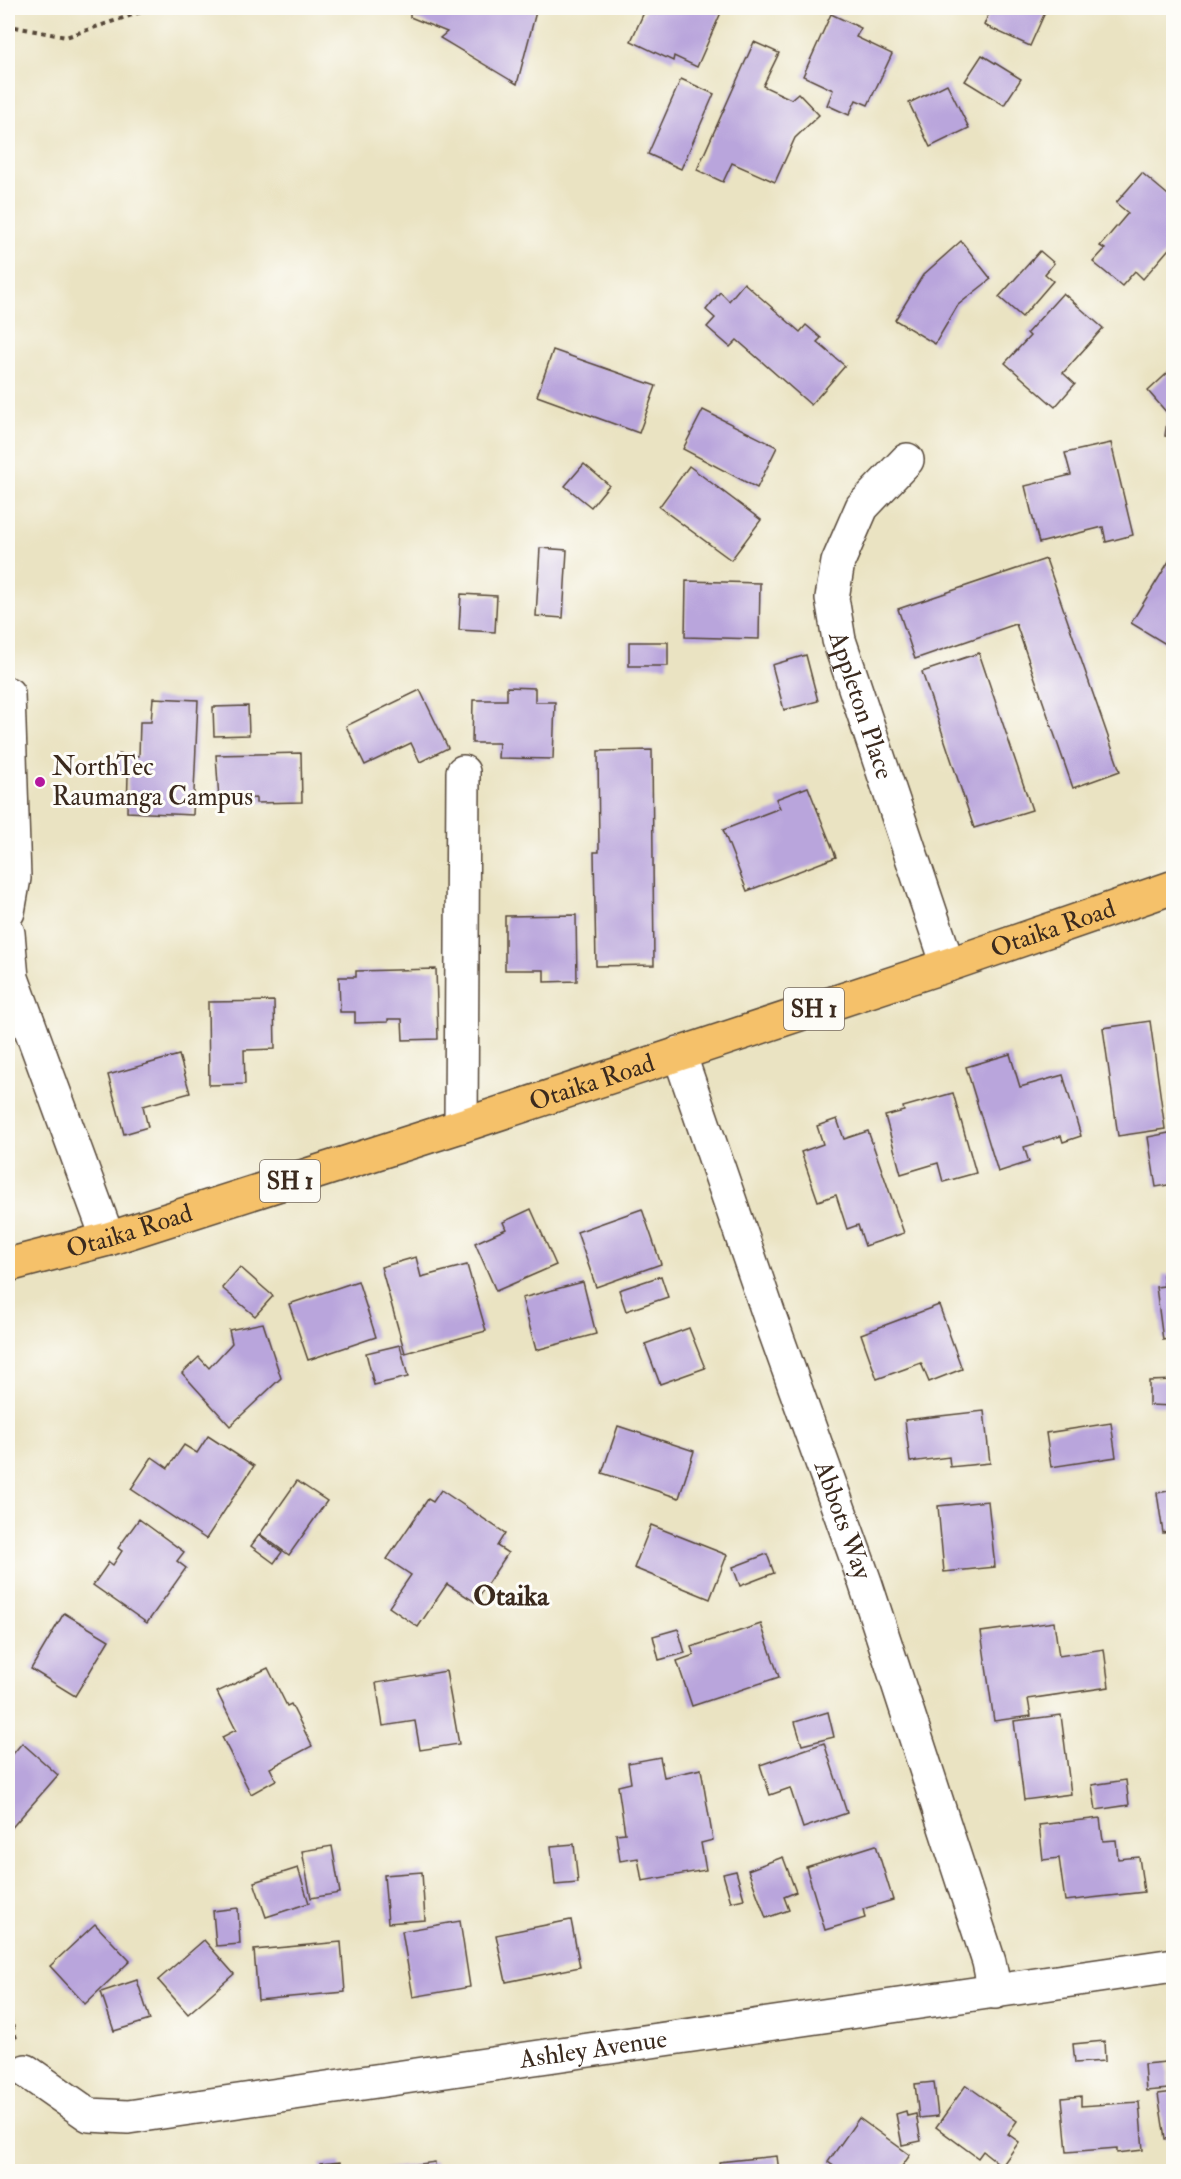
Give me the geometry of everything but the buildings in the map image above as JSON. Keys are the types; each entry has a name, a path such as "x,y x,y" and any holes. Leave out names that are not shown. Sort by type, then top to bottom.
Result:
{"highway":[{"name":"Otaika Road","path":"8,1265 108,1239 461,1126 948,965 1173,887"}],"street":[{"name":"Appleton Place","path":"907,460 862,507 838,562 832,598 839,640 948,965"},
{"path":"8,694 14,878 8,912"},
{"path":"461,1126 463,772"},
{"path":"8,933 12,978 108,1239"},
{"name":"Abbots Way","path":"679,1053 769,1315 865,1582 989,1962 995,1992"},
{"name":"Ashley Avenue","path":"26,2071 89,2115 128,2116 1173,1965"}],"path":[{"path":"8,21 15,27 66,37 147,10 171,8"}],"place":[{"name":"NorthTec Raumanga Campus","path":"40,782"}],"district":[{"name":"Otaika","path":"511,1596"}]}
